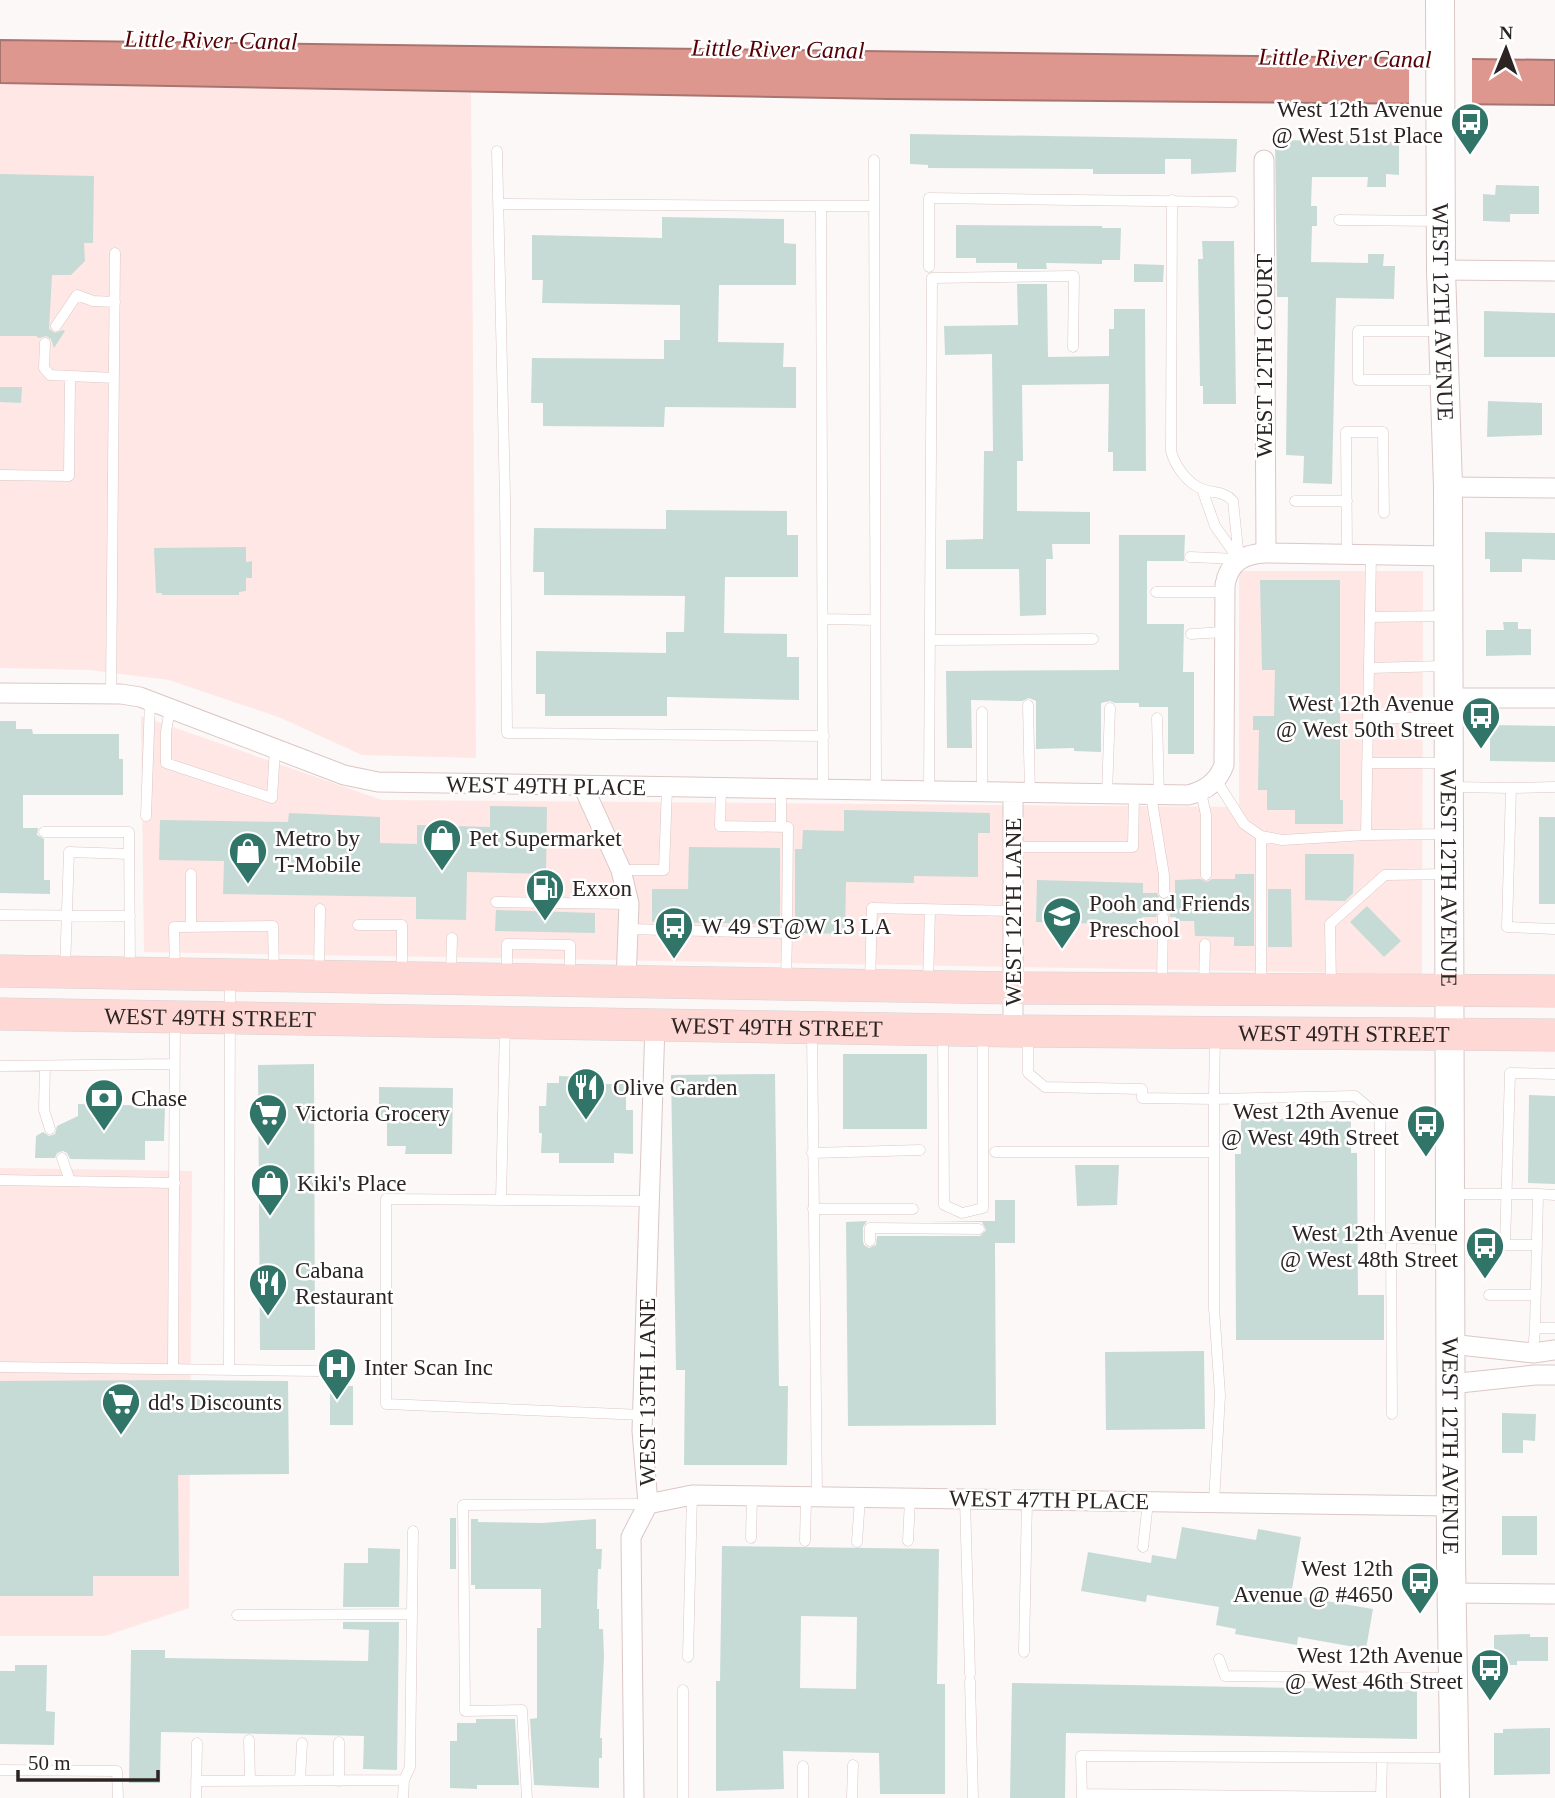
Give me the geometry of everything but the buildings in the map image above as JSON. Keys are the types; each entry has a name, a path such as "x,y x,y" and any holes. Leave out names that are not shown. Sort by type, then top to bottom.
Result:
{"main road":[{"name":"WEST 12TH AVENUE","path":"1440,0 1441,270 1448,486 1450,1506 1455,1798"},
{"name":"WEST 49TH STREET","path":"0,971 1013,988 1555,991"},
{"path":"431,1020 505,1003 600,1003 626,981"},
{"path":"655,1024 680,1002 756,1000 830,984"},
{"name":"WEST 49TH STREET","path":"0,1014 1008,1031 1555,1035"}],"street":[{"name":"WEST 12TH COURT","path":"1264,160 1266,553"},
{"path":"1441,270 1555,271"},
{"path":"1448,486 1555,488"},
{"path":"1107,794 1188,795 1208,786 1222,771 1225,760 1224,592 1229,571 1238,559 1266,553 1448,556"},
{"name":"WEST 49TH PLACE","path":"0,693 131,695 366,781 1107,794"},
{"path":"1447,708 1555,698"},
{"path":"583,786 621,870 629,904 626,981"},
{"name":"WEST 12TH LANE","path":"1008,1031 1013,988 1013,847 1021,793"},
{"name":"WEST 13TH LANE","path":"634,1798 631,1537 648,1504 643,1415 655,1024"},
{"path":"1450,1344 1532,1353 1555,1350"},
{"path":"1450,1384 1535,1374 1555,1375"},
{"name":"WEST 47TH PLACE","path":"648,1504 692,1495 1450,1506"},
{"path":"1451,1592 1555,1594"}],"lane":[{"path":"497,150 507,733 824,736"},
{"path":"874,160 876,791"},
{"path":"929,267 929,198 1233,202"},
{"path":"1172,201 1171,451 1179,471 1202,489 1223,492 1233,500 1238,559"},
{"path":"499,204 874,205"},
{"path":"821,206 823,790"},
{"path":"1339,220 1441,221"},
{"path":"111,694 116,253"},
{"path":"929,792 932,278 1074,276 1073,347"},
{"path":"56,326 77,295 115,302"},
{"path":"1443,331 1358,331 1358,380 1445,380"},
{"path":"45,343 45,371 50,375 114,378"},
{"path":"0,475 69,476 69,377"},
{"path":"1347,554 1346,432 1383,432 1384,513"},
{"path":"1202,489 1216,526 1238,559"},
{"path":"1295,501 1347,501"},
{"path":"1366,835 1371,555"},
{"path":"1190,557 1238,559"},
{"path":"1156,592 1224,592"},
{"path":"1370,617 1447,616"},
{"path":"824,619 875,620"},
{"path":"1191,634 1224,632"},
{"path":"930,640 1093,639"},
{"path":"1369,668 1447,666"},
{"path":"146,816 150,701"},
{"path":"1021,793 1028,705"},
{"path":"170,708 166,732 166,763 272,798 275,748"},
{"path":"1107,794 1110,708"},
{"path":"1368,718 1447,708"},
{"path":"982,712 982,793"},
{"path":"1013,847 1133,848 1148,795 1157,718"},
{"path":"1367,763 1511,788 1555,786"},
{"path":"1208,786 1244,824 1261,836 1282,840 1447,834"},
{"path":"1206,875 1208,786"},
{"path":"621,870 664,870 667,788"},
{"path":"1511,788 1507,927 1555,929"},
{"path":"721,789 720,826 788,827 786,984"},
{"path":"781,789 781,827"},
{"path":"1148,795 1164,875 1164,893"},
{"path":"44,832 129,832 130,973"},
{"path":"1261,836 1261,989"},
{"path":"65,972 69,852 130,853"},
{"path":"191,874 191,927"},
{"path":"1332,990 1331,924 1385,874 1448,874"},
{"path":"496,902 629,904"},
{"path":"870,985 872,908 1013,911"},
{"path":"319,976 320,909"},
{"path":"928,986 930,910"},
{"path":"0,915 130,916"},
{"path":"1161,989 1163,917"},
{"path":"358,925 402,925 401,977"},
{"path":"175,974 174,927 273,926 274,975"},
{"path":"628,929 787,933"},
{"path":"451,978 452,938"},
{"path":"1204,989 1205,944"},
{"path":"229,1370 230,975"},
{"path":"173,1369 176,1016"},
{"path":"501,1200 505,1021"},
{"path":"805,1541 812,1497 812,1027"},
{"path":"943,1030 944,1205 962,1213 983,1208 1008,1031"},
{"path":"1008,1031 1028,1073 1045,1087 1142,1089 1142,1098 1355,1096 1380,1117 1380,1238 1449,1239"},
{"path":"1214,1502 1220,1395 1214,1308 1215,1032"},
{"path":"0,1066 175,1064"},
{"path":"45,1066 44,1110 51,1129"},
{"path":"1537,1245 1505,1245 1510,1073 1555,1074"},
{"path":"812,1153 920,1150"},
{"path":"995,1152 1214,1153"},
{"path":"62,1158 70,1181"},
{"path":"0,1180 175,1183"},
{"path":"1449,1195 1555,1195"},
{"path":"1532,1353 1538,1195"},
{"path":"643,1415 386,1404 386,1199 649,1201"},
{"path":"813,1209 913,1209"},
{"path":"870,1241 870,1228 979,1228"},
{"path":"1391,1238 1392,1414"},
{"path":"1489,1295 1536,1295"},
{"path":"1535,1328 1555,1328"},
{"path":"0,1367 318,1371"},
{"path":"688,1657 692,1495"},
{"path":"751,1538 752,1496"},
{"path":"857,1542 860,1498"},
{"path":"908,1541 910,1499"},
{"path":"965,1500 973,1798"},
{"path":"1024,1653 1027,1500"},
{"path":"1143,1547 1148,1502"},
{"path":"527,1798 522,1710 465,1711 463,1505 648,1504"},
{"path":"403,1798 404,1780 410,1767 413,1531"},
{"path":"237,1615 412,1614"},
{"path":"1219,1659 1225,1676 1452,1678"},
{"path":"683,1690 683,1798"},
{"path":"249,1740 250,1780"},
{"path":"339,1742 339,1780"},
{"path":"196,1798 197,1743"},
{"path":"300,1780 302,1743"},
{"path":"1382,1758 1381,1797 1082,1796 1081,1756 1454,1758"},
{"path":"852,1798 853,1765"},
{"path":"803,1766 803,1798"},
{"path":"0,1770 117,1771 118,1798"},
{"path":"196,1781 404,1780"}],"shaded area":[{"path":"0,83 471,93 476,758 362,755 281,718 169,680 89,670 0,668"},
{"path":"1239,571 1423,571 1422,974 144,952 141,716 382,800 1239,807"},
{"path":"0,1168 192,1171 189,1608 105,1636 0,1636"}],"water":[{"name":"Little River Canal","path":"0,40 1555,60 1555,105 888,99 0,83"}],"pier":[{"path":"1409,54 1472,55 1472,108 1409,107"}],"place":[{"name":"West 12th Avenue @ West 51st Place","path":"1470,156"},
{"name":"West 12th Avenue @ West 50th Street","path":"1481,750"},
{"name":"Pet Supermarket","path":"442,872"},
{"name":"Metro by T-Mobile","path":"248,885"},
{"name":"Exxon","path":"545,922"},
{"name":"Pooh and Friends Preschool","path":"1062,950"},
{"name":"W 49 ST@W 13 LA","path":"674,960"},
{"name":"Olive Garden","path":"586,1121"},
{"name":"Chase","path":"104,1132"},
{"name":"Victoria Grocery","path":"268,1147"},
{"name":"West 12th Avenue @ West 49th Street","path":"1426,1158"},
{"name":"Kiki's Place","path":"270,1217"},
{"name":"West 12th Avenue @ West 48th Street","path":"1485,1280"},
{"name":"Cabana Restaurant","path":"268,1317"},
{"name":"Inter Scan Inc","path":"337,1401"},
{"name":"dd's Discounts","path":"121,1436"},
{"name":"West 12th Avenue @ #4650","path":"1420,1615"},
{"name":"West 12th Avenue @ West 46th Street","path":"1490,1702"}]}
